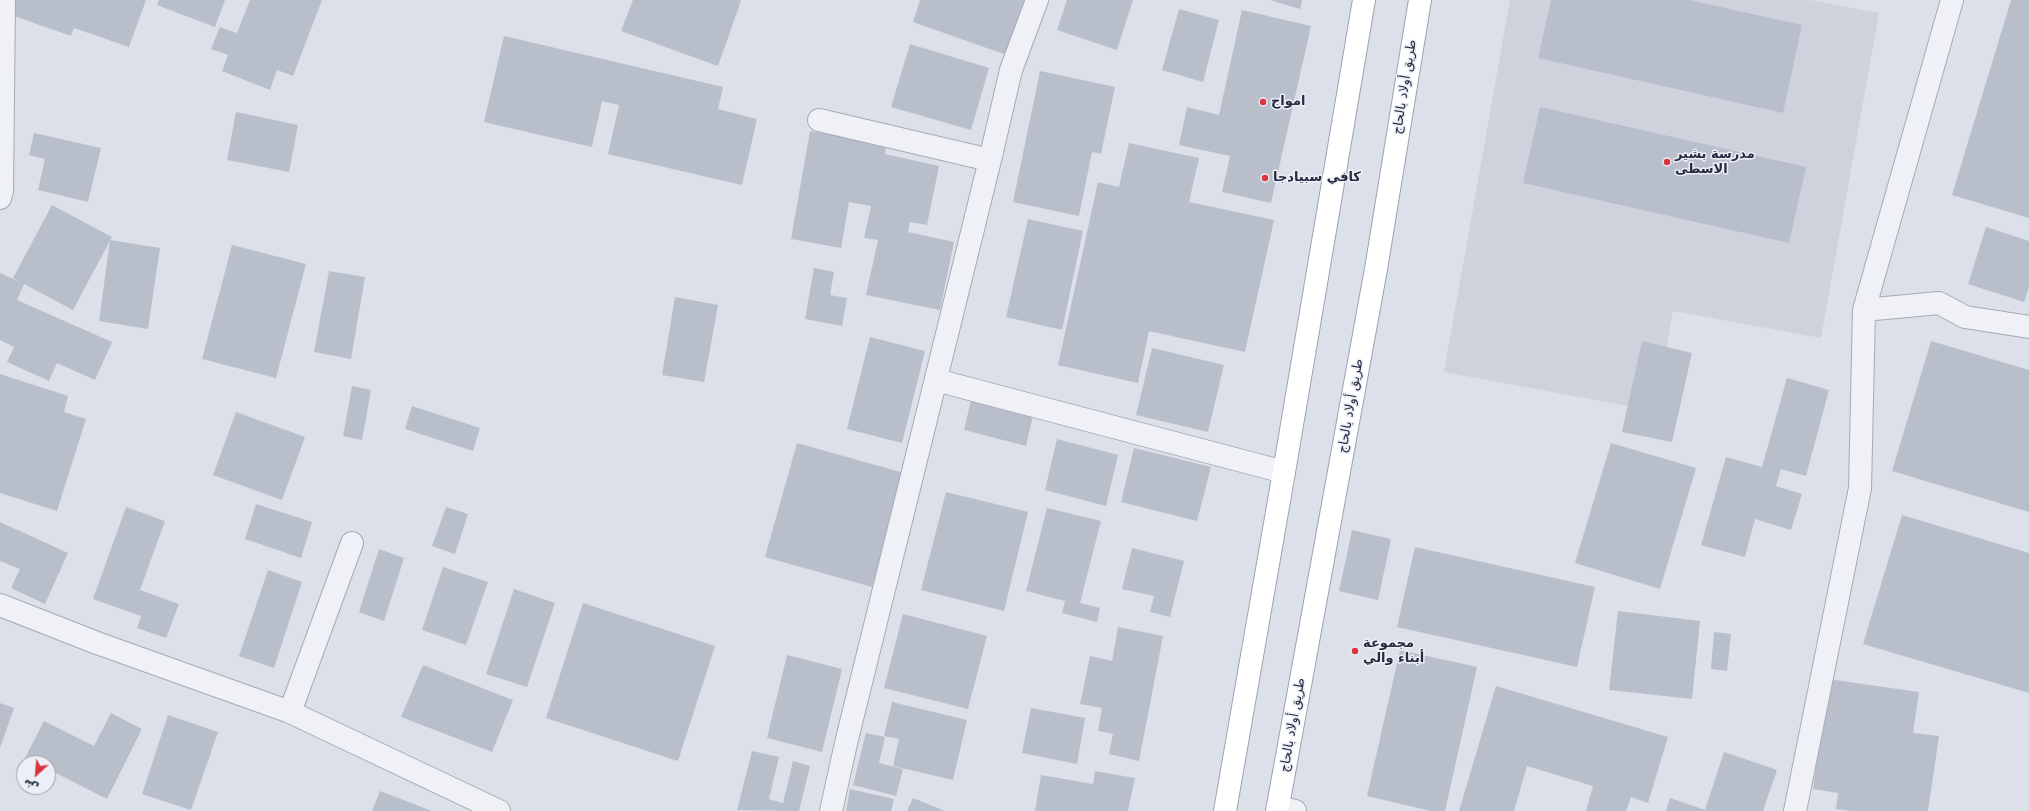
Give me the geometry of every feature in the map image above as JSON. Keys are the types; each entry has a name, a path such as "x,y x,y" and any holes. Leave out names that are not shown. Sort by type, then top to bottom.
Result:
{"main road":[{"path":"1225,811 1364,0"},
{"name":"طريق أولاد بالحاج","path":"1283,810 1376,269 1420,0"}],"street":[{"path":"0,198 2,191 4,0"},
{"path":"832,811 847,739 1011,70 1037,0"},
{"path":"1795,811 1860,488 1864,310 1952,0"},
{"path":"819,120 990,160"},
{"path":"1864,310 1939,303 1965,316 2029,327"},
{"path":"936,380 1284,472"},
{"path":"290,712 352,543"},
{"path":"0,605 290,712 499,811"}],"shaded area":[{"name":"مدرسة بشير الاسطى","path":"1510,0 1810,0 1879,13 1821,338 1673,311 1655,411 1444,372"}],"building":[{"path":"13,0 146,0 129,47 74,28 71,36 8,14"},
{"path":"159,0 225,0 215,27 157,5"},
{"path":"250,0 322,0 293,76 277,70 270,90 222,71 228,55 211,49 220,27 237,33"},
{"path":"633,0 741,1 718,66 621,31"},
{"path":"920,0 1038,0 1018,59 913,22"},
{"path":"1067,0 1133,0 1117,50 1057,30"},
{"path":"1270,0 1302,0 1300,9"},
{"path":"1551,0 1689,0 1802,25 1783,113 1538,58"},
{"path":"2011,0 2029,0 2029,218 1952,195"},
{"path":"1179,9 1219,20 1203,82 1162,70"},
{"path":"1242,10 1311,26 1271,203 1222,192 1230,156 1179,145 1187,107 1219,115"},
{"path":"504,36 723,87 718,109 757,119 742,185 608,154 619,105 602,101 592,147 484,122"},
{"path":"910,44 989,68 971,130 891,107"},
{"path":"1040,71 1115,87 1101,154 1092,152 1079,216 1013,202"},
{"path":"1540,107 1806,167 1789,243 1523,183"},
{"path":"236,112 298,125 289,172 227,160"},
{"path":"810,131 886,144 885,154 939,166 927,225 910,222 908,232 954,242 940,310 866,295 878,240 864,238 871,206 849,202 841,248 791,239"},
{"path":"34,133 101,148 88,202 38,190 45,159 29,155"},
{"path":"1129,143 1199,158 1189,202 1274,220 1245,352 1149,331 1138,383 1058,365 1098,182 1119,187"},
{"path":"52,205 112,237 73,310 24,284 17,300 112,342 95,380 57,363 49,381 7,362 14,347 0,340 0,273 22,283 13,278"},
{"path":"1028,219 1083,231 1062,330 1006,317"},
{"path":"1986,227 2029,241 2029,287 2024,302 1968,284"},
{"path":"110,240 160,248 148,329 99,321"},
{"path":"232,245 306,264 276,378 202,359"},
{"path":"814,268 834,272 830,295 847,298 842,326 805,319"},
{"path":"329,271 365,277 351,359 314,352"},
{"path":"675,297 718,305 704,382 662,375"},
{"path":"870,337 925,351 902,443 847,429"},
{"path":"1642,341 1692,353 1672,442 1622,432"},
{"path":"1931,341 2029,370 2029,512 1892,471"},
{"path":"1152,348 1224,365 1208,432 1136,415"},
{"path":"0,374 68,396 64,412 86,419 57,511 0,493"},
{"path":"1787,378 1829,390 1806,476 1781,469 1776,486 1802,494 1791,530 1755,519 1745,557 1701,545 1726,457 1762,467"},
{"path":"352,386 371,390 362,440 343,436"},
{"path":"973,392 1035,407 1026,446 964,430"},
{"path":"412,406 480,428 473,451 405,429"},
{"path":"236,412 305,437 282,500 213,475"},
{"path":"1057,439 1118,455 1106,506 1045,490"},
{"path":"797,443 904,473 872,587 765,557"},
{"path":"1611,443 1696,468 1660,589 1575,563"},
{"path":"1134,448 1211,467 1197,521 1121,502"},
{"path":"946,492 1028,512 1004,611 921,590"},
{"path":"256,504 312,522 301,558 245,539"},
{"path":"126,507 165,521 140,590 179,604 166,638 137,628 141,616 93,599"},
{"path":"446,507 468,514 455,554 432,546"},
{"path":"1047,508 1101,521 1080,603 1100,608 1097,622 1062,613 1065,601 1026,591"},
{"path":"1902,515 2029,553 2029,693 1863,644"},
{"path":"0,522 68,553 45,604 11,588 20,569 0,561"},
{"path":"1352,530 1391,539 1378,600 1339,591"},
{"path":"1415,547 1595,587 1577,667 1397,627"},
{"path":"1132,548 1184,561 1170,617 1150,612 1154,596 1122,589"},
{"path":"379,549 404,558 384,621 359,612"},
{"path":"443,567 488,582 466,645 422,630"},
{"path":"268,570 302,582 274,668 239,656"},
{"path":"514,589 555,603 527,687 486,674"},
{"path":"583,603 715,646 678,761 546,718"},
{"path":"1618,611 1700,621 1692,699 1609,690"},
{"path":"903,614 987,636 968,709 884,688"},
{"path":"1118,627 1163,636 1139,761 1109,754 1113,734 1098,731 1102,708 1080,704 1090,656 1112,661"},
{"path":"1714,632 1731,634 1727,671 1711,669"},
{"path":"1400,650 1477,667 1445,811 1431,811 1367,796"},
{"path":"787,655 842,669 822,752 767,738"},
{"path":"423,665 513,700 492,752 401,717"},
{"path":"1828,679 1919,692 1913,733 1939,736 1928,811 1851,811 1836,809 1838,793 1813,789"},
{"path":"1496,686 1668,737 1648,803 1631,797 1626,811 1586,811 1593,786 1527,766 1514,811 1459,811"},
{"path":"892,702 967,720 953,780 893,766 899,739 884,736"},
{"path":"0,703 14,708 0,748"},
{"path":"1031,708 1085,718 1077,764 1022,753"},
{"path":"111,713 142,729 107,799 56,773 56,755 27,755 44,721 94,746"},
{"path":"168,715 218,732 191,810 142,794"},
{"path":"866,733 885,737 879,763 903,769 896,796 853,785"},
{"path":"752,751 779,757 769,799 783,803 793,761 810,766 799,811 737,810"},
{"path":"1724,752 1777,770 1763,811 1666,811 1670,798 1705,810"},
{"path":"1095,771 1135,778 1128,811 1035,811 1041,775 1093,784"},
{"path":"850,789 894,799 891,811 846,811"},
{"path":"380,791 432,811 372,811"},
{"path":"913,798 945,811 907,811"}],"place":[{"name":"امواج","path":"1263,102"},
{"name":"مدرسة بشير الاسطى","path":"1667,162"},
{"name":"كافي سبيادجا","path":"1265,178"},
{"name":"مجموعة أبناء والي","path":"1355,651"}]}
